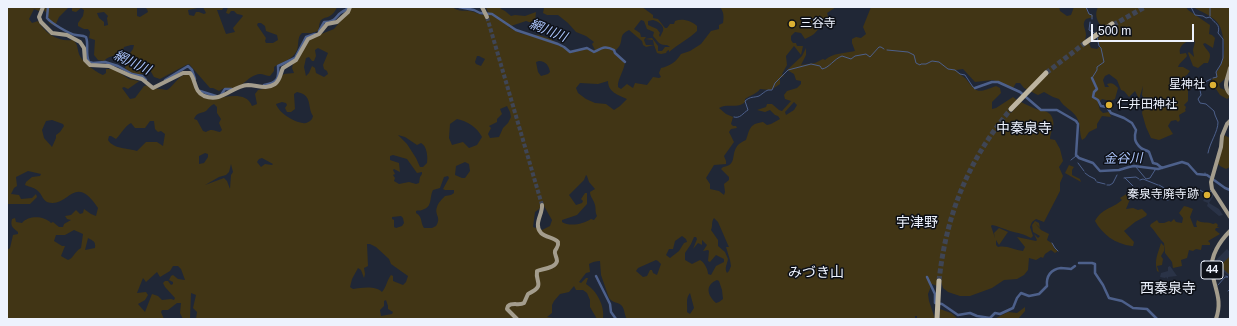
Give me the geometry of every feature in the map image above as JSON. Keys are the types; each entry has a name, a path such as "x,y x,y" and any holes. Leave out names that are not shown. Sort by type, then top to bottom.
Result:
{"highway":[{"path":"1087,42 1113,25"},
{"path":"1011,110 1033,86 1047,74"},
{"path":"938,319 940,281"}],"main road":[{"path":"43,7 39,17 41,22 52,33 67,35 80,42 84,48 85,60 90,65 109,66 131,76 142,79 153,88 183,73 190,73 193,76 201,94 216,98 222,97 246,86 264,87 275,84 280,77 283,68 296,60 307,40 319,34 326,25 337,22 348,12 350,7"},
{"path":"483,9 487,16"},
{"path":"1230,68 1225,87 1230,94"},
{"path":"1230,121 1227,124 1222,136 1221,147 1212,178 1212,189 1230,217"},
{"path":"517,319 507,309 508,306 510,304 519,305 524,303 528,294 535,291 537,287 539,280 536,272 539,269 550,267 555,264 556,261 555,251 558,246 558,242 542,234 538,229 538,221 542,211 542,205"},
{"name":"44","path":"1217,316 1219,299 1212,272 1212,264 1219,244 1230,231"}],"shaded area":[{"path":"7,7 41,7 39,11 34,9 29,19 32,23 38,21 52,36 62,40 73,40 77,45 80,57 100,74 103,75 106,73 106,69 114,69 129,79 139,81 128,89 124,87 122,88 130,99 135,98 144,86 149,85 155,88 167,90 179,78 188,74 192,77 198,91 214,99 230,96 241,97 249,101 252,106 257,104 255,94 258,90 268,88 284,74 294,73 292,68 293,64 311,38 334,29 352,7 452,7 458,10 471,11 481,15 489,15 486,7 500,7 511,16 525,16 536,12 535,22 532,23 526,21 508,27 522,34 539,35 551,39 571,53 583,49 595,50 592,44 594,42 586,36 576,32 558,15 547,15 543,13 544,8 642,7 653,15 653,18 658,19 665,28 667,28 670,24 674,24 675,21 681,20 690,21 697,26 697,31 691,37 669,52 669,50 666,53 661,54 657,53 654,45 646,47 643,45 642,41 629,30 624,33 620,45 615,51 617,55 625,61 618,84 618,87 621,89 627,84 633,88 635,83 647,85 653,77 661,77 659,73 661,68 670,65 681,54 690,51 701,44 711,31 719,29 719,25 723,23 724,18 720,7 836,7 827,13 828,22 813,35 805,39 801,33 795,32 791,36 793,43 796,43 797,46 803,46 801,55 794,46 786,56 787,65 782,74 784,76 780,78 780,84 771,90 760,89 745,99 745,102 742,104 719,108 726,114 733,117 731,124 737,128 731,129 729,132 734,142 724,156 726,164 714,165 706,178 710,184 710,189 719,191 724,195 724,184 729,180 729,177 721,169 731,164 736,148 746,140 749,130 755,124 763,122 767,125 780,119 770,110 765,112 757,110 766,107 767,104 772,104 782,111 791,101 785,99 784,95 787,91 797,88 801,84 801,81 796,80 794,74 787,70 802,56 806,48 806,55 801,65 815,63 835,55 855,51 852,39 856,37 861,38 866,34 863,27 871,7 1059,7 1060,11 1067,16 1071,15 1074,7 1086,7 1088,13 1093,15 1093,17 1086,19 1084,23 1086,33 1085,41 1089,43 1091,48 1097,49 1100,46 1098,40 1100,36 1103,36 1104,33 1109,35 1115,27 1112,23 1103,28 1101,26 1096,16 1098,7 1186,7 1210,25 1209,34 1215,38 1213,48 1205,43 1203,44 1210,57 1208,63 1204,63 1198,68 1193,66 1188,53 1189,52 1194,57 1194,40 1188,41 1181,46 1180,54 1186,53 1187,56 1178,67 1183,67 1190,71 1185,78 1189,80 1191,90 1188,90 1188,101 1184,105 1186,107 1186,111 1179,115 1180,120 1178,122 1176,120 1171,121 1168,126 1173,134 1159,140 1151,138 1146,127 1142,113 1145,100 1142,95 1143,86 1139,99 1135,91 1129,97 1124,91 1121,90 1117,80 1109,74 1105,76 1103,80 1105,87 1109,87 1107,84 1112,83 1118,88 1115,99 1110,101 1102,99 1098,103 1100,110 1103,113 1109,112 1111,117 1102,116 1097,124 1097,128 1089,132 1082,140 1077,118 1063,105 1059,99 1044,92 1038,95 1024,88 1020,83 1016,83 1013,88 993,80 975,82 963,69 956,70 976,90 982,91 996,86 1000,88 1001,93 992,102 992,109 1013,97 1017,100 1008,110 1011,113 1021,102 1046,112 1052,117 1053,125 1050,139 1055,140 1060,149 1063,161 1059,167 1063,176 1060,183 1060,191 1044,222 1036,219 1032,222 1030,227 1033,236 1031,238 996,226 991,226 995,238 994,233 999,228 1008,232 999,245 996,240 996,245 998,247 1007,247 1023,251 1025,247 1017,237 1036,241 1037,240 1034,234 1038,238 1040,236 1033,232 1032,225 1035,221 1039,223 1040,228 1035,223 1041,230 1049,234 1047,240 1053,244 1054,248 1058,251 1055,253 1051,250 1045,254 1043,258 1041,257 1036,260 1029,258 1028,270 1024,275 1017,279 1004,280 992,288 970,296 960,296 948,292 943,288 941,281 937,286 932,284 928,294 935,319 917,319 917,316 915,316 915,319 627,319 622,306 609,298 601,275 600,261 589,264 590,272 586,273 579,282 581,283 588,278 586,284 594,291 599,299 603,309 603,319 597,319 590,307 590,300 587,293 583,290 576,290 574,286 569,292 560,294 554,301 552,305 552,313 547,317 553,318 550,319 196,319 197,312 193,308 196,295 191,293 190,319 183,319 180,313 181,303 177,303 168,310 162,310 161,312 164,319 7,319 7,250 10,248 13,235 18,234 18,232 13,228 11,221 12,219 15,218 16,222 22,223 25,220 36,217 51,223 53,222 59,227 63,227 64,224 71,220 67,219 65,216 71,215 76,210 80,214 83,213 84,209 96,216 98,208 90,197 83,193 77,192 54,203 47,202 38,191 25,185 26,182 32,177 40,176 41,174 28,171 16,177 17,186 11,194 19,195 21,199 32,198 36,194 37,197 30,204 7,204","holes":["641,20 644,21 647,29 654,32 653,36 658,42 662,45 667,45 670,47 665,47 662,51 658,51 658,46 652,38 645,39 653,40 654,45 646,45 644,40 646,37 641,37 640,33 634,29","648,21 657,21 663,27 660,37 660,33 657,29 648,25","318,48 328,53 323,65 328,74 324,77 316,73 315,68 312,66 306,76 304,67 306,58 309,57 312,61 314,61 316,56 315,50","477,56 485,59 481,66 475,62","541,61 547,64 550,72 541,76 538,72 536,62","608,81 608,85 612,90 627,99 614,110 606,104 595,103 578,93 576,88 580,83 598,84","297,92 308,99 313,116 307,123 299,122 283,114 276,104 282,102 286,103 287,105 285,108 287,112 291,112 295,109 294,94","794,102 797,105 794,110 786,115 785,112","214,104 217,107 217,113 221,119 219,123 222,130 220,132 211,130 206,132 203,131 197,120 194,119 198,114 206,111","507,106 511,117 508,123 503,128 499,137 490,138 488,134 491,128 489,126 497,122 497,119 502,114 500,109","457,119 471,125 482,137 477,145 469,148 463,142 452,145 449,138 450,124","52,120 63,124 64,126 56,135 52,147 44,138 42,130 46,121","150,121 154,121 155,129 158,132 161,131 165,134 163,146 157,142 146,142 137,151 117,147 110,143 108,140 109,136 116,139 131,123 135,128 145,128","398,135 405,137 417,145 421,143 423,144 427,152 427,163 423,167 420,167 407,144","205,153 208,154 208,157 204,163 199,164 199,156","393,155 407,159 417,173 422,172 422,174 419,183 416,184 409,182 399,184 394,181 395,178 393,175 395,174 393,170 394,169 400,172 399,163 390,160 390,156","262,158 273,164 265,164 261,167 257,162","465,162 469,164 470,171 465,178 455,175 456,166","231,164 233,172 231,175 230,189 224,178 205,185 219,177 226,175 229,172","586,175 589,182 595,189 590,192 597,216 594,220 591,219 576,224 565,224 562,222 562,220 577,215 587,204 587,193 585,193 581,199 583,201 582,203 576,205 569,195 584,180","448,176 449,178 443,189 454,190 454,193 445,196 438,204 436,210 438,223 436,226 432,228 424,228 421,218 416,211 428,207 433,190 440,188 444,177","541,205 544,206 552,220 550,226 542,230 533,227 535,212","401,216 404,223 402,226 396,228 394,227 394,220 392,217","714,218 718,222 729,247 726,247 731,266 727,273 726,268 728,259 725,252 718,246 718,240 711,230","74,230 83,234 81,248 70,259 68,260 61,256 65,246 62,246 54,241 56,235 65,235","682,236 686,239 687,242 684,243 679,251 670,258 666,255 669,249 673,249 675,241","694,237 697,239 693,249 698,243 702,245 702,240 707,245 703,251 709,251 708,261 710,262 716,255 724,259 724,262 716,266 711,275 708,274 706,266 700,260 692,264 685,260 685,253","88,238 95,244 95,248 85,250","367,244 376,247 389,259 391,264 408,276 403,285 393,281 393,276 391,275 382,292 376,288 353,289 350,287 352,279 358,268 361,270 364,278 364,268 368,266","656,260 658,261 661,264 657,275 650,270 647,276 643,277 636,271 638,268","173,266 178,266 181,269 185,280 178,279 173,275 171,276 169,280 173,282 173,284 171,285 168,281 163,283 175,298 174,300 162,300 158,296 152,294 145,312 138,304 145,300 148,295 146,292 137,293 143,278 146,282 157,272 160,277 170,271","717,280 719,281 723,299 716,303 709,294 709,287 713,282","690,293 694,308 690,314 687,312 688,298","386,300 388,309 393,312 392,314 381,316 380,310 384,306 384,301"]},
{"path":"44,7 69,7 59,17 55,26 49,23 48,15 44,10"},
{"path":"71,7 137,7 137,16 140,17 148,12 144,7 202,7 188,10 189,15 194,16 196,12 206,13 203,7 224,7 222,10 217,10 226,34 235,32 233,28 243,16 234,11 231,11 229,14 226,13 228,7 337,7 330,16 321,20 318,31 302,33 300,35 297,50 294,55 274,67 274,71 270,76 260,74 255,75 240,86 230,89 224,88 219,91 210,88 189,64 160,79 154,77 150,70 144,74 134,74 130,72 125,68 128,56 134,45 124,47 121,53 104,61 98,60 94,55 95,40 89,38 90,32 88,29 78,26 84,10 81,8 76,12 72,11","holes":["104,12 108,16 108,25 104,26 104,22 99,18 97,13","258,23 265,26 266,31 277,35 278,40 273,43 266,43 266,38 257,25"]},
{"path":"1193,7 1230,7 1230,64 1227,77 1219,84 1220,88 1225,90 1230,95 1227,99 1220,95 1216,89 1210,89 1211,81 1217,76 1216,73 1224,54 1224,43 1220,27 1212,17"},
{"path":"1224,135 1230,138 1230,167 1226,169 1217,163"},
{"path":"1069,165 1074,167 1072,170 1072,175 1080,179 1081,182 1065,173"},
{"path":"1211,190 1214,195 1209,203 1219,209 1223,215 1219,216 1207,206 1208,203 1203,201"},
{"path":"1133,192 1126,209 1142,209 1147,214 1124,231 1134,242 1132,246 1120,243 1110,238 1101,230 1095,221 1104,211 1122,200 1120,198"},
{"path":"1184,206 1193,209 1190,217 1194,227 1197,227 1197,220 1213,224 1216,223 1218,225 1217,227 1220,228 1216,228 1215,230 1220,234 1208,241 1210,245 1202,245 1201,250 1189,250 1187,258 1181,260 1182,266 1173,268 1172,262 1165,253 1164,243 1150,226 1157,220 1159,223 1164,223 1169,221 1171,222 1174,219 1176,222 1182,223 1183,218 1179,213"},
{"path":"1161,243 1164,246 1164,251 1161,256 1163,259 1162,265 1157,266 1159,272 1157,271 1156,267 1156,260"},
{"path":"1227,249 1230,252 1230,277 1218,267 1218,265 1217,266 1213,263"},
{"path":"1230,256 1230,275 1220,266"},
{"path":"1170,266 1177,276 1168,277 1168,279 1166,277 1160,277 1161,273 1168,271 1168,267"},
{"path":"1025,307 1025,311 1018,319 994,319 1008,312 1017,313"},
{"path":"940,309 951,313 958,319 940,319"}],"waterway":[{"name":"網川川","path":"48,7 47,18 52,23 69,33 86,37 87,56 89,62 105,62 118,66 132,74 142,76 146,80"},
{"name":"網川川","path":"319,31 324,22 332,21 348,7"},
{"name":"網川川","path":"459,7 474,10 480,13 492,14 516,30 558,44 570,52 587,48 594,52 604,48 611,48 625,62"},
{"path":"1086,7 1089,14 1092,15 1092,19"},
{"path":"1191,7 1195,15 1206,18 1210,17 1218,26 1218,33 1223,39 1223,58 1216,72 1217,77 1213,78"},
{"path":"1210,7 1210,16"},
{"path":"1090,22 1089,30 1096,34"},
{"name":"網川川","path":"264,85 275,81 278,77 278,66 295,58 306,37 315,34"},
{"path":"1092,78 1097,70 1097,67 1104,62 1097,37"},
{"name":"金谷川","path":"734,117 740,116 748,110 745,101 759,96 768,90 772,90 775,83 788,70 811,64 820,66 822,69 842,56 851,59 855,56 866,54 870,57 879,47 884,49"},
{"name":"金谷川","path":"887,50 908,52 914,55 916,63 920,65 932,61 939,62 948,69 955,70 960,74 965,75 975,88"},
{"name":"網川川","path":"165,80 188,66 192,70 195,79"},
{"path":"1092,78 1097,89 1094,92 1093,97 1098,100 1101,106 1107,107 1111,113 1132,123 1136,130 1135,137 1137,144 1142,149 1149,152 1153,163 1162,168"},
{"path":"1208,153 1217,130 1218,122 1214,111 1206,104 1200,103 1198,99 1201,95 1200,90 1203,83 1211,79"},
{"name":"金谷川","path":"975,88 992,82 998,82 1020,92 1041,110 1057,110 1076,121 1078,124 1076,155 1079,158 1093,163 1100,171 1119,170 1134,166 1158,169 1182,162 1188,164 1197,174 1207,175 1230,190"},
{"name":"網川川","path":"221,95 225,89 232,89"},
{"name":"網川川","path":"200,91 216,96"},
{"name":"金谷川","path":"1071,160 1076,156"},
{"path":"1078,163 1084,171"},
{"path":"1136,167 1146,179 1150,178 1155,170"},
{"path":"1085,173 1096,181"},
{"path":"1107,185 1113,183 1117,175"},
{"path":"1124,178 1136,177 1139,179"},
{"path":"1125,178 1133,186"},
{"path":"1140,180 1143,179 1158,185"},
{"path":"1097,182 1105,184"},
{"path":"1159,185 1166,189"},
{"path":"1134,187 1151,195"},
{"path":"1168,190 1182,196"},
{"path":"1200,190 1208,195 1211,191"},
{"path":"1183,196 1186,193 1191,198 1198,191"},
{"path":"1157,196 1161,198 1164,194"},
{"path":"1163,199 1168,200"},
{"path":"1052,243 1058,251"},
{"path":"1079,263 1095,264 1095,273 1109,298 1122,301 1133,308 1147,309 1157,319"},
{"path":"927,277 935,294 935,303 942,304 958,315 970,313 977,316 990,318 995,313 1000,314 1013,308 1021,293 1029,296 1039,294 1047,286 1047,279 1052,271 1061,268 1071,269 1075,266"},
{"path":"596,276 610,304 611,312 616,319"},
{"path":"1218,285 1225,277 1228,277 1226,276"}],"tunnel":[{"path":"1113,25 1145,7"},
{"path":"487,17 542,205"},
{"path":"1046,73 1085,43"},
{"path":"939,281 947,233 962,189 971,168 983,148 1011,109"}],"place":[{"name":"三谷寺","path":"792,24"},
{"name":"星神社","path":"1213,85"},
{"name":"仁井田神社","path":"1109,105"},
{"name":"秦泉寺廃寺跡","path":"1207,195"}],"district":[{"name":"中秦泉寺","path":"1024,129"},
{"name":"宇津野","path":"917,223"},
{"name":"みづき山","path":"816,273"},
{"name":"西秦泉寺","path":"1168,289"}]}
